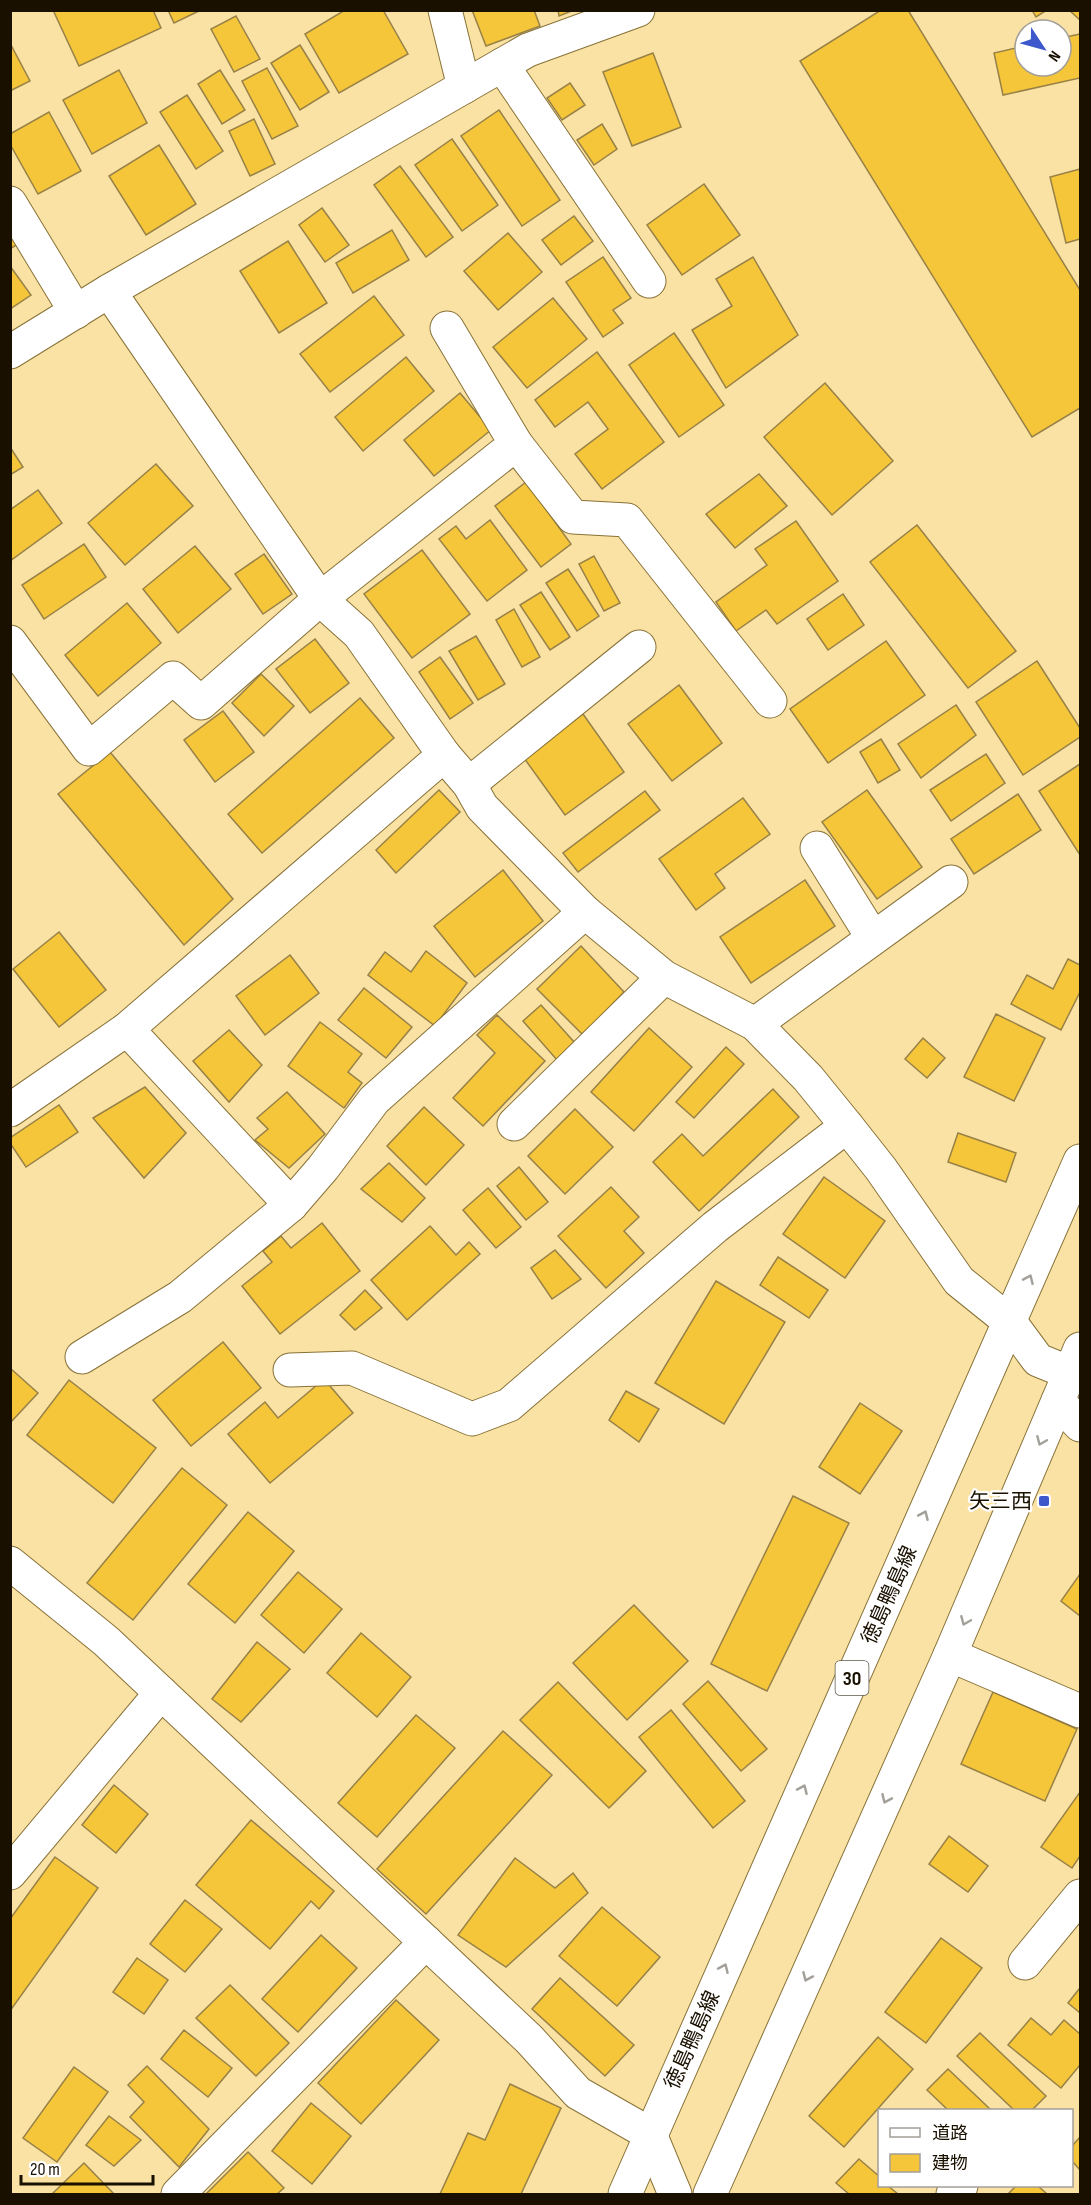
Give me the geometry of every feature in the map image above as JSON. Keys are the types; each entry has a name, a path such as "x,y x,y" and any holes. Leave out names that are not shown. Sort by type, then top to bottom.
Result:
{"street":[{"path":"445,10 464,87"},
{"path":"10,352 109,291 528,50 638,10"},
{"path":"502,65 649,281"},
{"path":"10,203 76,312"},
{"path":"109,291 320,599 359,634 444,755 469,784 482,807 585,912 664,977 755,1024 808,1078 847,1126 881,1169 959,1281 1010,1322 1038,1360 1069,1374"},
{"path":"447,328 516,444 573,517 627,520 770,701"},
{"path":"10,642 88,749 173,678 201,704 320,599 516,444"},
{"path":"469,784 639,647"},
{"path":"10,1110 127,1029 444,755"},
{"path":"817,848 873,938"},
{"path":"755,1024 951,882"},
{"path":"82,1357 180,1297 291,1205 323,1168 374,1100 585,912"},
{"path":"514,1124 664,977"},
{"path":"127,1029 291,1205"},
{"path":"290,1370 352,1368 472,1419 509,1405 715,1227 847,1126"},
{"name":"徳島鴨島線","path":"625,2194 1080,1161"},
{"path":"1069,1374 1080,1425"},
{"path":"710,2194 950,1655 1069,1374"},
{"path":"10,1563 106,1641 529,2039 578,2093 651,2134 675,2194"},
{"path":"950,1655 1080,1711"},
{"path":"10,1873 161,1693"},
{"path":"1024,1963 1080,1896"},
{"path":"178,2194 426,1942"}],"building":[{"path":"53,10 153,10 161,28 79,66"},
{"path":"168,10 201,10 174,23"},
{"path":"345,10 383,10 408,54 339,93 305,34"},
{"path":"472,10 534,10 540,26 486,46"},
{"path":"558,10 574,10 559,16"},
{"path":"881,10 908,10 1080,290 1080,408 1032,437 800,61"},
{"path":"1032,10 1047,10 1036,17"},
{"path":"1069,10 1080,10 1080,20"},
{"path":"236,16 260,59 234,72 211,29"},
{"path":"1080,34 1080,78 1003,95 994,53 1013,49 1013,78 1073,78 1073,35"},
{"path":"300,45 329,92 300,110 271,63"},
{"path":"10,46 30,81 10,91"},
{"path":"653,53 681,127 632,146 603,72"},
{"path":"267,68 298,126 272,139 242,81"},
{"path":"119,70 147,123 92,154 63,100"},
{"path":"220,70 245,110 222,124 198,84"},
{"path":"570,83 585,105 562,120 547,98"},
{"path":"187,95 223,151 196,169 160,112"},
{"path":"499,110 560,200 522,226 461,136"},
{"path":"49,112 81,171 38,194 10,144 10,134"},
{"path":"254,119 275,164 250,176 229,131"},
{"path":"602,124 617,149 594,165 577,140"},
{"path":"452,139 498,205 462,231 415,165"},
{"path":"159,145 196,204 146,235 109,176"},
{"path":"400,166 453,237 426,257 374,185"},
{"path":"1080,169 1080,239 1066,243 1050,177"},
{"path":"704,184 740,235 682,275 647,225"},
{"path":"322,208 349,245 325,262 299,225"},
{"path":"574,216 593,241 561,265 542,240"},
{"path":"392,230 409,260 353,293 336,263"},
{"path":"10,233 18,244 10,249"},
{"path":"508,233 542,272 498,310 464,271"},
{"path":"288,241 327,303 279,333 240,271"},
{"path":"603,257 631,298 613,310 623,323 603,337 566,282"},
{"path":"753,257 798,335 726,388 692,330 732,306 716,279"},
{"path":"10,266 31,295 10,309"},
{"path":"374,296 404,335 330,392 300,354"},
{"path":"553,298 587,339 527,388 493,347"},
{"path":"674,333 724,405 679,437 629,365"},
{"path":"597,352 664,442 602,489 575,454 608,429 588,402 555,427 535,400"},
{"path":"406,357 434,391 363,451 335,417"},
{"path":"825,383 893,461 832,515 764,437"},
{"path":"460,393 491,430 434,476 404,440"},
{"path":"10,447 23,467 10,475"},
{"path":"156,464 193,506 125,565 88,523"},
{"path":"759,474 787,506 735,548 706,514"},
{"path":"526,482 571,544 541,567 495,506"},
{"path":"38,490 62,523 10,561 10,510"},
{"path":"490,520 527,570 487,601 439,539 456,526 466,539"},
{"path":"796,521 838,581 777,624 766,610 736,631 716,602 767,565 755,549"},
{"path":"917,525 1016,651 968,688 870,562"},
{"path":"84,544 106,577 44,619 22,585"},
{"path":"195,546 231,589 178,633 143,589"},
{"path":"422,550 470,614 412,658 364,594"},
{"path":"264,554 292,594 263,614 235,574"},
{"path":"594,556 620,603 604,611 579,564"},
{"path":"568,569 599,616 577,631 546,583"},
{"path":"541,592 570,637 550,650 520,605"},
{"path":"843,594 864,625 828,650 807,619"},
{"path":"127,603 161,643 98,696 65,655"},
{"path":"514,609 540,657 522,667 496,620"},
{"path":"476,636 505,684 478,700 449,651"},
{"path":"315,639 349,683 310,713 276,669"},
{"path":"886,641 925,695 828,763 790,709"},
{"path":"440,657 473,703 450,719 419,672"},
{"path":"1037,661 1080,728 1080,737 1023,775 976,702"},
{"path":"261,674 294,706 264,736 232,703"},
{"path":"679,685 722,743 672,781 628,724"},
{"path":"360,698 394,738 262,853 228,814"},
{"path":"956,705 976,735 921,778 898,744"},
{"path":"223,711 254,752 215,782 184,740"},
{"path":"583,714 624,772 565,815 524,758"},
{"path":"881,739 900,770 878,783 860,752"},
{"path":"110,752 233,899 184,945 58,794"},
{"path":"986,754 1005,783 951,821 930,790"},
{"path":"1080,764 1080,855 1039,791"},
{"path":"439,790 460,812 396,873 376,850"},
{"path":"867,790 922,867 877,899 822,822"},
{"path":"645,791 660,810 578,872 563,853"},
{"path":"1018,794 1041,830 974,874 951,839"},
{"path":"743,798 770,834 715,874 725,888 696,910 659,859"},
{"path":"503,870 543,921 475,977 434,926"},
{"path":"805,880 835,926 751,983 720,937"},
{"path":"59,932 106,990 59,1027 13,969"},
{"path":"581,946 624,992 583,1035 537,989"},
{"path":"426,951 467,983 435,1026 368,975 385,952 411,972"},
{"path":"290,955 319,993 265,1035 236,996"},
{"path":"1068,959 1080,965 1080,992 1061,1030 1011,1004 1027,975 1053,989"},
{"path":"364,988 412,1027 386,1058 338,1020"},
{"path":"541,1005 575,1043 557,1060 523,1021"},
{"path":"996,1014 1045,1038 1014,1101 964,1077"},
{"path":"497,1015 545,1061 483,1126 453,1098 495,1053 477,1035"},
{"path":"320,1022 362,1054 348,1072 362,1083 344,1108 288,1066"},
{"path":"649,1028 692,1067 634,1131 591,1092"},
{"path":"229,1030 262,1065 229,1102 193,1061"},
{"path":"923,1038 945,1058 927,1078 905,1059"},
{"path":"726,1047 744,1064 694,1118 676,1102"},
{"path":"145,1087 186,1133 144,1178 93,1118"},
{"path":"773,1089 799,1117 699,1211 653,1162 682,1134 703,1156"},
{"path":"287,1092 325,1134 289,1168 255,1140 268,1129 257,1118"},
{"path":"59,1105 78,1132 26,1167 10,1143 10,1138"},
{"path":"424,1107 464,1145 426,1185 387,1146"},
{"path":"575,1109 613,1147 565,1194 528,1156"},
{"path":"958,1133 1016,1153 1006,1182 948,1162"},
{"path":"389,1163 425,1198 402,1222 361,1189"},
{"path":"519,1167 548,1202 526,1220 497,1186"},
{"path":"824,1177 885,1221 845,1278 783,1234"},
{"path":"611,1187 639,1217 624,1231 644,1253 606,1288 558,1236"},
{"path":"488,1188 521,1227 496,1248 463,1210"},
{"path":"322,1223 360,1271 280,1334 242,1286 272,1262 263,1251 281,1236 291,1248"},
{"path":"430,1226 456,1255 469,1242 480,1254 407,1320 371,1280"},
{"path":"555,1250 581,1279 552,1299 531,1268"},
{"path":"778,1257 828,1290 809,1318 760,1285"},
{"path":"716,1281 785,1322 724,1424 655,1383"},
{"path":"365,1290 382,1308 355,1330 340,1315"},
{"path":"223,1342 261,1388 191,1446 153,1400"},
{"path":"10,1368 38,1393 10,1423"},
{"path":"324,1379 353,1413 270,1483 228,1434 265,1402 278,1418"},
{"path":"69,1380 156,1448 113,1503 27,1435"},
{"path":"626,1391 659,1409 639,1442 609,1420"},
{"path":"860,1403 902,1431 860,1494 819,1467"},
{"path":"182,1468 227,1505 133,1620 87,1583"},
{"path":"793,1496 849,1523 767,1691 711,1664"},
{"path":"248,1512 294,1551 235,1623 188,1584"},
{"path":"298,1572 342,1609 304,1653 261,1615"},
{"path":"1080,1574 1080,1616 1061,1601"},
{"path":"634,1605 688,1661 627,1720 573,1663"},
{"path":"361,1633 411,1677 377,1717 327,1673"},
{"path":"257,1642 290,1669 241,1722 212,1699"},
{"path":"708,1681 767,1749 741,1771 683,1704"},
{"path":"558,1682 646,1771 609,1808 520,1720"},
{"path":"993,1692 1077,1729 1045,1801 961,1764"},
{"path":"671,1710 745,1801 713,1828 639,1737"},
{"path":"416,1715 455,1748 377,1837 338,1803"},
{"path":"503,1731 552,1775 426,1914 377,1869"},
{"path":"114,1785 148,1814 116,1853 82,1825"},
{"path":"1080,1792 1080,1856 1072,1868 1041,1847"},
{"path":"251,1820 334,1891 319,1909 311,1901 270,1949 196,1885"},
{"path":"949,1836 988,1866 968,1892 929,1864"},
{"path":"55,1857 98,1888 10,2011 10,1919"},
{"path":"515,1858 555,1888 573,1873 588,1893 506,1967 458,1935"},
{"path":"185,1900 222,1929 185,1972 150,1944"},
{"path":"602,1907 660,1957 617,2006 559,1956"},
{"path":"321,1935 357,1968 298,2032 262,1999"},
{"path":"941,1938 982,1968 926,2043 885,2012"},
{"path":"137,1958 168,1980 144,2014 113,1992"},
{"path":"560,1978 634,2045 605,2076 532,2009"},
{"path":"230,1985 289,2043 256,2076 196,2018"},
{"path":"1080,1988 1080,2013 1068,2003"},
{"path":"396,2000 439,2040 361,2124 318,2083"},
{"path":"1031,2018 1051,2035 1064,2020 1080,2034 1080,2065 1061,2088 1008,2045"},
{"path":"184,2030 232,2068 208,2097 161,2059"},
{"path":"980,2033 1046,2096 1033,2109 1013,2109 957,2056"},
{"path":"878,2037 913,2069 844,2147 809,2116"},
{"path":"147,2066 209,2129 179,2167 130,2117 144,2102 128,2085"},
{"path":"74,2067 108,2092 57,2162 23,2138"},
{"path":"948,2069 990,2109 947,2109 927,2090"},
{"path":"510,2084 561,2108 521,2194 440,2194 468,2133 485,2140"},
{"path":"311,2103 351,2136 312,2184 272,2151"},
{"path":"109,2116 141,2140 114,2166 86,2145"},
{"path":"1080,2137 1080,2170 1073,2162 1073,2145"},
{"path":"248,2152 284,2188 277,2194 206,2194"},
{"path":"859,2159 878,2175 878,2187 889,2187 898,2194 849,2194 836,2183"},
{"path":"84,2163 114,2194 52,2194"},
{"path":"1015,2187 1039,2187 1047,2194 1008,2194"}],"place":[{"name":"矢三西","path":"1044,1501"}]}
